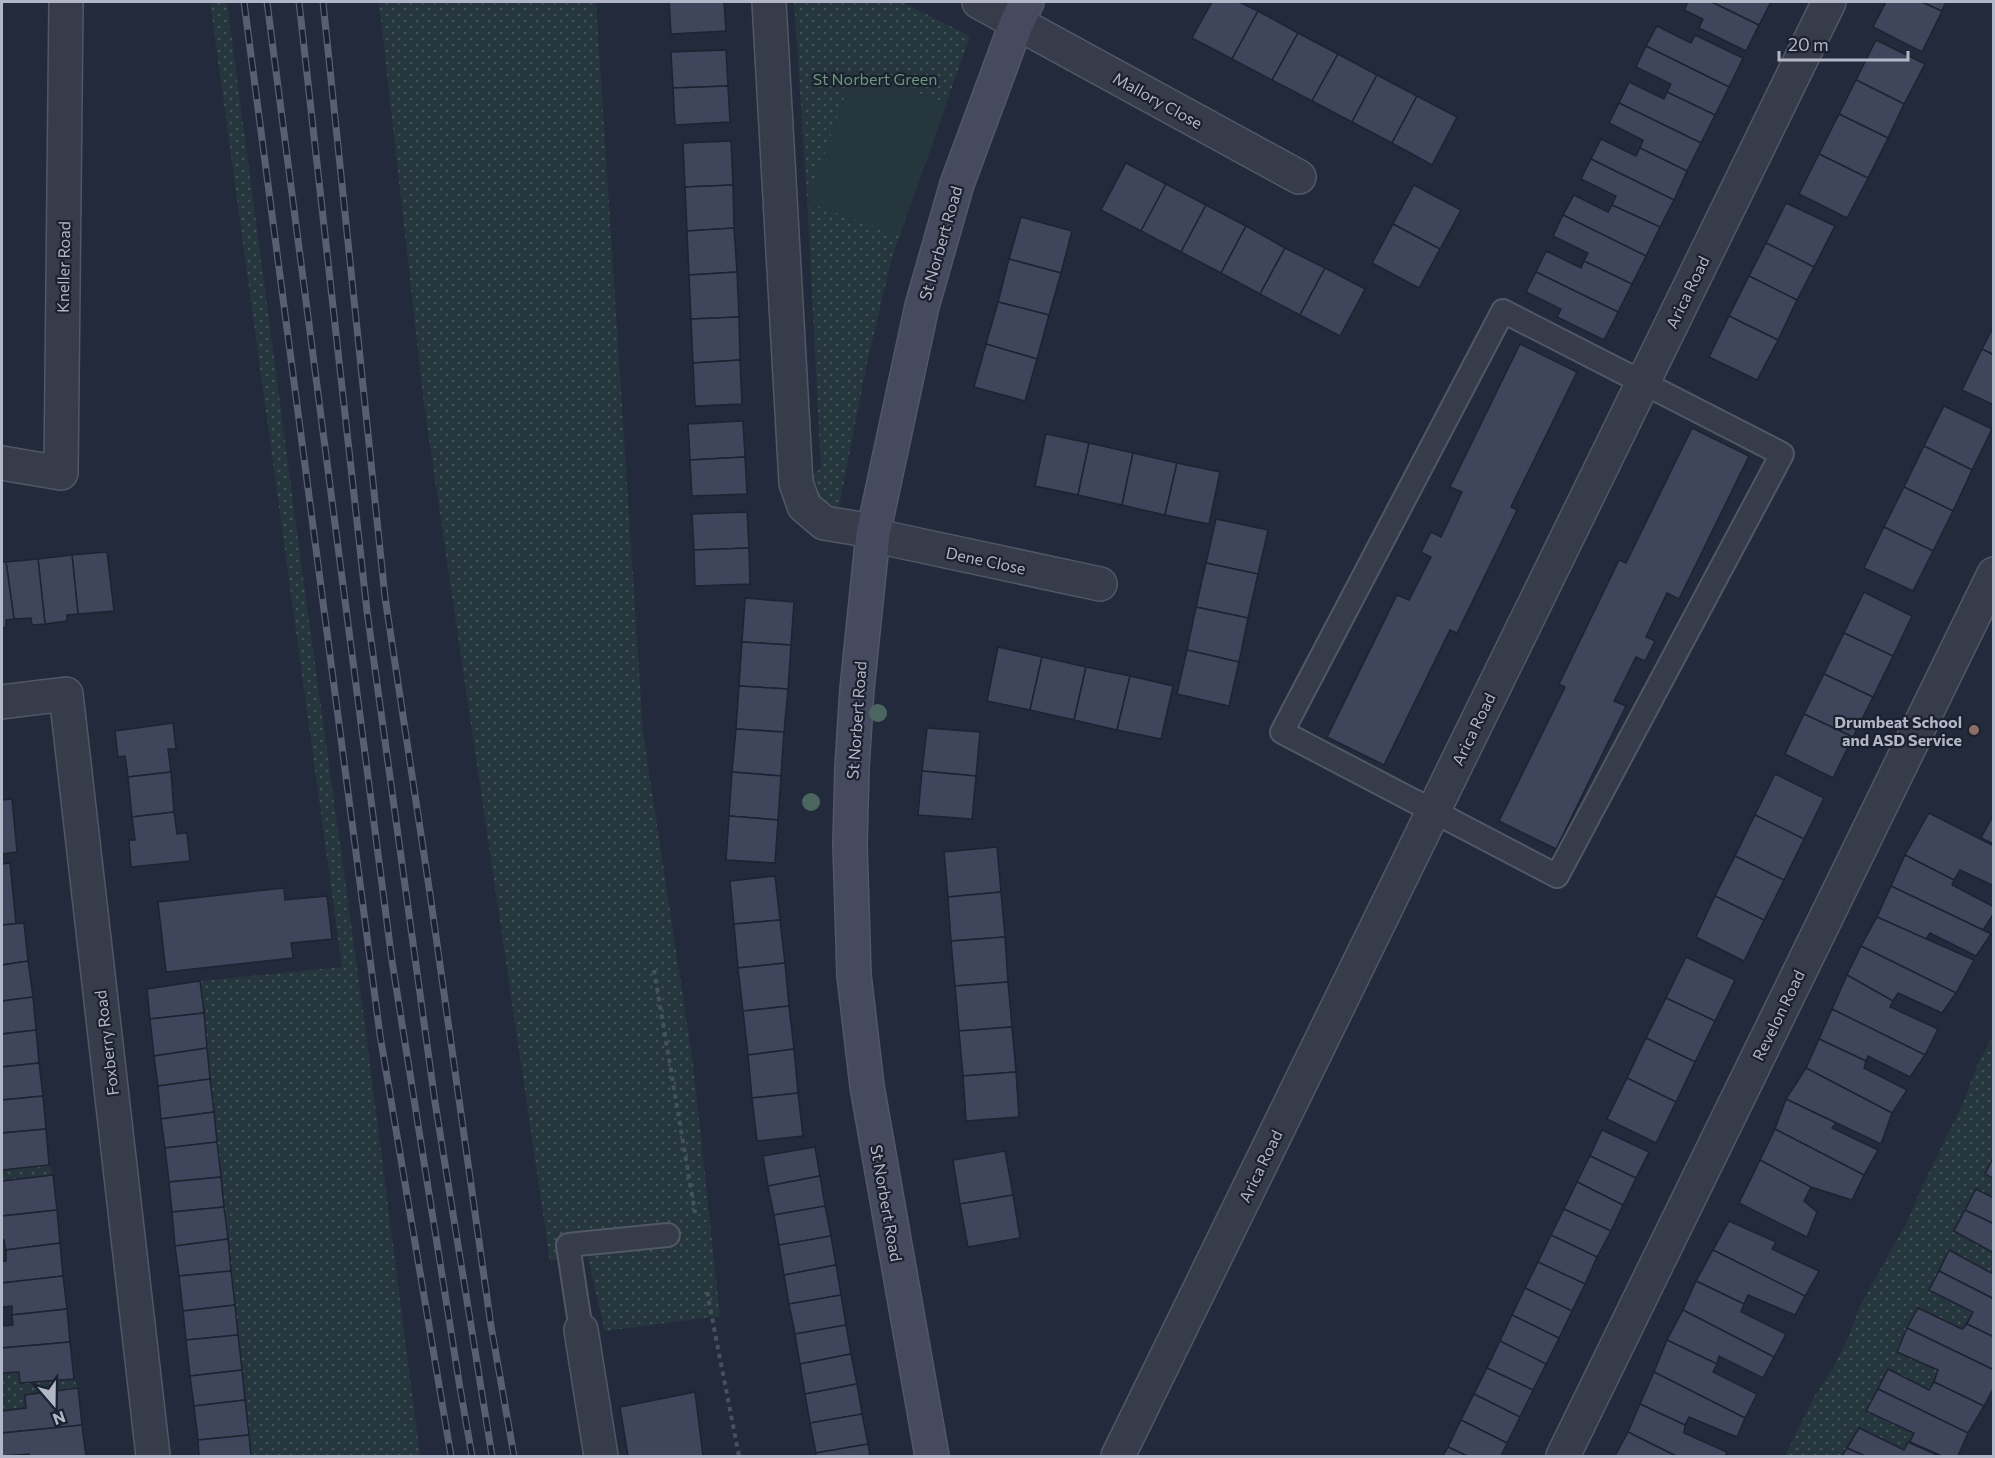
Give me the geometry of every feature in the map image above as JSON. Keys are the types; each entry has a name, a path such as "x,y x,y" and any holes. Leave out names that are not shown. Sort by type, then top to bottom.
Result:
{"street":[{"name":"Kneller Road","path":"2,463 61,473 66,2"},
{"path":"769,2 796,483 804,506 824,523 855,528 873,534"},
{"path":"979,2 1022,12"},
{"name":"Arica Road","path":"1118,1456 1830,2"},
{"name":"St Norbert Road","path":"932,1456 867,1086 854,975 850,844 852,767 857,689 873,534 922,306 957,184 1022,12"},
{"name":"Mallory Close","path":"1022,12 1299,177"},
{"name":"Dene Close","path":"873,534 1100,585"},
{"name":"Revelon Road","path":"1563,1456 1994,574"},
{"name":"Foxberry Road","path":"2,702 66,694 153,1456"},
{"path":"581,1330 601,1456"}],"lane":[{"path":"1503,311 1782,454 1557,876 1434,810 1282,732 1503,311"},
{"path":"581,1330 568,1245 668,1235"}],"path":[{"path":"654,970 699,1231 668,1235"},
{"path":"707,1292 739,1456"}],"green space":[{"path":"210,2 227,2 363,1010 420,1456 251,1456 200,981 342,967"},
{"path":"379,2 596,2 643,732 693,1063 720,1316 605,1331 587,1254 550,1261 424,405"},
{"name":"St Norbert Green","path":"794,2 902,2 970,36 892,258 867,363 838,512 816,499 808,476 821,469"},
{"path":"854,70 947,103 900,235 807,203"},
{"path":"1993,1035 1993,1156 1985,1174 1993,1179 1993,1198 1966,1210 1952,1204 1965,1210 1954,1231 1993,1253 1993,1269 1991,1273 1949,1250 1929,1290 1973,1312 1962,1329 1917,1308 1897,1352 1938,1370 1929,1390 1888,1368 1866,1411 1914,1433 1904,1450 1860,1427 1841,1456 1785,1456 1814,1397 1833,1368 1847,1340 1860,1306 1907,1222"},
{"path":"49,1165 53,1175 2,1181 2,1170"},
{"path":"19,1372 20,1383 74,1379 78,1388 25,1395 26,1408 2,1411 2,1373"}],"building":[{"path":"669,2 724,2 726,31 671,34"},
{"path":"1212,2 1239,2 1258,11 1232,59 1192,38"},
{"path":"1688,2 1712,2 1759,25 1746,51 1699,28 1703,19 1684,10"},
{"path":"1712,2 1771,2 1759,25"},
{"path":"1886,2 1922,2 1942,11 1922,52 1873,27"},
{"path":"1922,2 1946,2 1942,11"},
{"path":"1258,11 1298,33 1272,80 1232,59"},
{"path":"1657,26 1691,43 1695,35 1743,58 1729,87 1646,46"},
{"path":"1298,33 1338,54 1312,101 1272,80"},
{"path":"1876,40 1925,64 1904,104 1856,80"},
{"path":"1646,46 1729,87 1715,115 1667,92 1671,84 1636,67"},
{"path":"726,50 728,86 673,88 671,52"},
{"path":"1338,54 1377,75 1352,122 1312,101"},
{"path":"1377,75 1417,96 1392,143 1352,122"},
{"path":"1856,80 1904,104 1888,138 1839,114"},
{"path":"1629,82 1664,99 1667,92 1715,115 1701,143 1619,103"},
{"path":"728,86 730,122 675,125 673,88"},
{"path":"1417,96 1457,117 1432,165 1392,143"},
{"path":"1619,103 1701,143 1687,171 1640,148 1643,140 1609,123"},
{"path":"1839,114 1888,138 1868,178 1819,154"},
{"path":"1601,139 1636,156 1640,148 1687,171 1674,200 1591,159"},
{"path":"731,141 733,185 685,187 683,143"},
{"path":"1819,154 1868,178 1847,218 1799,194"},
{"path":"1591,159 1674,200 1660,227 1612,205 1616,196 1581,179"},
{"path":"1126,163 1166,184 1141,231 1101,210"},
{"path":"1166,184 1206,205 1181,252 1141,231"},
{"path":"733,185 734,228 687,231 685,187"},
{"path":"1414,185 1461,210 1440,249 1393,224"},
{"path":"1574,195 1608,212 1612,205 1660,227 1646,256 1563,215"},
{"path":"1786,203 1835,226 1814,267 1766,243"},
{"path":"1206,205 1246,226 1221,273 1181,252"},
{"path":"1563,215 1646,256 1632,284 1584,261 1588,253 1553,236"},
{"path":"1021,217 1072,231 1061,273 1009,259"},
{"path":"1393,224 1440,249 1419,288 1372,263"},
{"path":"1246,226 1285,248 1260,294 1221,273"},
{"path":"734,228 737,272 689,275 687,231"},
{"path":"1766,243 1814,267 1797,300 1749,276"},
{"path":"1285,248 1325,268 1300,315 1260,294"},
{"path":"1546,251 1581,268 1584,261 1632,284 1618,312 1536,272"},
{"path":"1009,259 1061,273 1049,315 998,302"},
{"path":"1325,268 1365,289 1340,336 1300,315"},
{"path":"737,272 739,317 691,319 689,275"},
{"path":"1536,272 1618,312 1604,340 1557,317 1561,309 1526,292"},
{"path":"1749,276 1797,300 1778,340 1729,316"},
{"path":"998,302 1049,315 1037,359 986,344"},
{"path":"1729,316 1778,340 1757,380 1709,357"},
{"path":"739,317 740,360 693,363 691,319"},
{"path":"1994,326 1994,355 1982,349"},
{"path":"986,344 1037,359 1025,401 974,387"},
{"path":"1520,344 1577,372 1511,507 1517,510 1457,633 1450,630 1384,765 1327,737 1397,595 1409,600 1431,557 1421,552 1431,532 1441,537 1462,492 1450,487"},
{"path":"1982,349 1994,355 1994,405 1962,390"},
{"path":"740,360 742,404 695,406 693,363"},
{"path":"1944,406 1992,429 1972,470 1924,446"},
{"path":"743,421 745,457 690,460 688,424"},
{"path":"1692,428 1749,456 1679,599 1667,593 1646,637 1655,641 1645,661 1636,657 1614,701 1626,706 1556,849 1499,821 1565,687 1559,684 1619,560 1626,563"},
{"path":"1046,434 1089,443 1078,495 1035,486"},
{"path":"1089,443 1133,453 1122,505 1078,495"},
{"path":"1924,446 1972,470 1953,511 1904,487"},
{"path":"1133,453 1177,463 1165,515 1122,505"},
{"path":"745,457 747,494 692,496 690,460"},
{"path":"1177,463 1220,472 1209,524 1165,515"},
{"path":"1904,487 1953,511 1933,551 1884,527"},
{"path":"747,512 749,548 694,550 692,514"},
{"path":"1216,519 1268,530 1258,574 1206,563"},
{"path":"1884,527 1933,551 1913,591 1864,568"},
{"path":"749,548 750,584 695,586 694,550"},
{"path":"107,552 114,611 78,614 72,555"},
{"path":"72,555 78,614 67,615 67,621 45,624 38,559"},
{"path":"38,559 45,624 32,625 31,618 14,619 6,562"},
{"path":"2,562 6,562 14,619 6,620 6,627 2,628"},
{"path":"1206,563 1258,574 1248,618 1196,607"},
{"path":"1864,592 1912,616 1893,656 1844,633"},
{"path":"745,598 794,602 791,645 742,642"},
{"path":"1196,607 1248,618 1239,662 1187,650"},
{"path":"1844,633 1893,656 1873,697 1824,674"},
{"path":"742,642 791,645 788,689 739,686"},
{"path":"998,647 1042,657 1030,710 987,701"},
{"path":"1187,650 1239,662 1229,706 1177,694"},
{"path":"1042,657 1086,667 1074,720 1030,710"},
{"path":"1086,667 1130,676 1117,730 1074,720"},
{"path":"1824,674 1873,697 1853,737 1804,714"},
{"path":"1130,676 1173,686 1161,739 1117,730"},
{"path":"739,686 788,689 784,732 736,729"},
{"path":"1804,714 1853,737 1833,778 1785,754"},
{"path":"173,723 176,749 168,749 171,772 128,777 125,756 118,757 115,731"},
{"path":"927,728 980,732 976,776 922,771"},
{"path":"736,729 784,732 781,776 732,772"},
{"path":"922,771 976,776 972,819 918,815"},
{"path":"171,772 174,812 132,817 128,777"},
{"path":"732,772 781,776 778,820 729,816"},
{"path":"1775,774 1824,798 1804,839 1755,815"},
{"path":"12,799 17,852 2,854 2,800"},
{"path":"174,812 177,834 187,833 190,861 131,867 129,840 135,840 132,817"},
{"path":"1929,813 1994,846 1994,886 1960,870 1954,880 1905,855"},
{"path":"1994,814 1994,844 1981,838"},
{"path":"1755,815 1804,839 1784,880 1735,856"},
{"path":"729,816 778,820 775,863 726,860"},
{"path":"997,847 1001,892 948,897 944,852"},
{"path":"1905,855 1954,880 1952,885 1994,907 1994,913 1983,930 1891,886"},
{"path":"1735,856 1784,880 1764,920 1715,896"},
{"path":"10,863 16,924 2,925 2,864"},
{"path":"775,876 780,920 734,924 730,881"},
{"path":"1891,886 1991,934 1976,956 1930,933 1926,939 1877,917"},
{"path":"284,888 285,900 327,896 332,939 291,943 293,958 166,972 158,902"},
{"path":"1001,892 1005,937 951,941 948,897"},
{"path":"1715,896 1764,920 1744,961 1696,937"},
{"path":"1877,917 1974,960 1956,993 1861,946"},
{"path":"780,920 785,963 738,968 734,924"},
{"path":"24,923 28,961 2,965 2,925"},
{"path":"1005,937 1008,982 955,986 951,941"},
{"path":"1861,946 1956,993 1942,1013 1898,993 1893,1001 1847,975"},
{"path":"1686,957 1735,980 1715,1021 1666,998"},
{"path":"28,961 33,997 2,1001 2,965"},
{"path":"785,963 789,1006 743,1011 738,968"},
{"path":"1847,975 1893,1001 1890,1007 1938,1029 1925,1055 1832,1009"},
{"path":"200,981 204,1013 150,1019 147,989"},
{"path":"1008,982 1012,1027 959,1031 955,986"},
{"path":"33,997 36,1030 2,1034 2,1001"},
{"path":"1666,998 1715,1021 1695,1062 1646,1038"},
{"path":"789,1006 794,1049 748,1055 743,1011"},
{"path":"1832,1009 1925,1055 1910,1077 1868,1056 1866,1061 1819,1039"},
{"path":"204,1013 207,1048 154,1056 150,1019"},
{"path":"1012,1027 1016,1072 963,1076 959,1031"},
{"path":"36,1030 39,1063 2,1067 2,1034"},
{"path":"1646,1038 1695,1062 1676,1102 1627,1078"},
{"path":"1819,1039 1866,1061 1864,1068 1907,1090 1892,1113 1806,1068"},
{"path":"207,1048 210,1079 158,1086 154,1056"},
{"path":"794,1049 798,1093 752,1098 748,1055"},
{"path":"39,1063 43,1096 2,1100 2,1067"},
{"path":"1806,1068 1892,1113 1881,1144 1786,1099"},
{"path":"1016,1072 1019,1117 966,1121 963,1076"},
{"path":"1627,1078 1676,1102 1656,1143 1607,1119"},
{"path":"210,1079 214,1112 161,1119 158,1086"},
{"path":"798,1093 803,1136 757,1141 752,1098"},
{"path":"43,1096 46,1129 2,1133 2,1100"},
{"path":"1786,1099 1836,1123 1832,1128 1878,1150 1864,1175 1775,1129"},
{"path":"214,1112 217,1142 165,1148 161,1119"},
{"path":"46,1129 49,1165 2,1170 2,1133"},
{"path":"1775,1129 1864,1175 1852,1200 1811,1187 1760,1160"},
{"path":"1602,1130 1649,1152 1636,1178 1590,1156"},
{"path":"217,1142 221,1177 169,1182 165,1148"},
{"path":"815,1147 820,1176 768,1186 763,1156"},
{"path":"1005,1151 1013,1195 960,1204 953,1160"},
{"path":"1590,1156 1636,1178 1623,1205 1577,1182"},
{"path":"1994,1156 1994,1179 1985,1174"},
{"path":"1760,1160 1811,1187 1804,1201 1817,1212 1807,1237 1739,1203"},
{"path":"53,1175 57,1210 2,1216 2,1181"},
{"path":"820,1176 825,1206 774,1215 768,1186"},
{"path":"221,1177 224,1207 172,1212 169,1182"},
{"path":"1577,1182 1623,1205 1611,1231 1564,1209"},
{"path":"1976,1189 1994,1198 1994,1224 1965,1210"},
{"path":"1013,1195 1020,1238 968,1247 960,1204"},
{"path":"825,1206 831,1236 779,1245 774,1215"},
{"path":"224,1207 228,1239 175,1246 172,1212"},
{"path":"1564,1209 1611,1231 1597,1257 1551,1235"},
{"path":"57,1210 60,1243 6,1250 4,1240 2,1241 2,1216"},
{"path":"1965,1210 1994,1224 1994,1253 1954,1231"},
{"path":"1729,1221 1776,1242 1772,1249 1819,1271 1805,1296 1713,1250"},
{"path":"1551,1235 1597,1257 1585,1284 1538,1262"},
{"path":"831,1236 836,1265 784,1275 779,1245"},
{"path":"228,1239 231,1271 179,1276 175,1246"},
{"path":"60,1243 63,1276 2,1283 2,1261 6,1261 6,1250"},
{"path":"1713,1250 1805,1296 1795,1315 1748,1295 1744,1304 1696,1281"},
{"path":"1949,1250 1991,1273 1994,1269 1994,1299 1939,1271"},
{"path":"1538,1262 1585,1284 1572,1311 1525,1288"},
{"path":"836,1265 841,1295 789,1304 784,1275"},
{"path":"231,1271 235,1305 183,1311 179,1276"},
{"path":"1939,1271 1994,1299 1994,1337 1967,1324 1973,1312 1929,1290"},
{"path":"63,1276 67,1309 12,1315 12,1306 2,1307 2,1283"},
{"path":"1696,1281 1744,1304 1741,1312 1786,1334 1774,1357 1683,1310"},
{"path":"1525,1288 1572,1311 1559,1338 1512,1315"},
{"path":"841,1295 846,1325 795,1334 789,1304"},
{"path":"235,1305 238,1335 186,1340 183,1311"},
{"path":"1918,1308 1962,1329 1967,1324 1994,1337 1994,1370 1907,1328"},
{"path":"67,1309 70,1342 2,1348 2,1326 13,1325 12,1315"},
{"path":"1683,1310 1774,1357 1763,1378 1719,1356 1717,1364 1667,1340"},
{"path":"1512,1315 1559,1338 1546,1364 1500,1341"},
{"path":"846,1325 851,1354 800,1364 795,1334"},
{"path":"1907,1328 1994,1370 1994,1387 1984,1406 1934,1382 1938,1370 1897,1352"},
{"path":"238,1335 242,1370 190,1376 186,1340"},
{"path":"1667,1340 1717,1364 1713,1372 1757,1394 1745,1418 1654,1372"},
{"path":"1500,1341 1546,1364 1533,1390 1487,1368"},
{"path":"70,1342 74,1379 20,1383 19,1372 2,1373 2,1348"},
{"path":"851,1354 857,1384 805,1394 800,1364"},
{"path":"1487,1368 1533,1390 1520,1417 1474,1394"},
{"path":"1888,1369 1929,1390 1934,1382 1984,1406 1968,1433 1878,1389"},
{"path":"242,1370 245,1400 194,1406 190,1376"},
{"path":"1654,1372 1745,1418 1737,1437 1689,1417 1685,1425 1640,1404"},
{"path":"857,1384 862,1414 810,1423 805,1394"},
{"path":"78,1388 82,1425 2,1433 2,1411 26,1408 25,1395"},
{"path":"1878,1389 1968,1433 1958,1456 1942,1456 1910,1442 1914,1433 1866,1411"},
{"path":"695,1392 703,1456 628,1456 620,1407"},
{"path":"1474,1394 1520,1417 1507,1443 1461,1420"},
{"path":"245,1400 249,1435 198,1440 194,1406"},
{"path":"1640,1404 1685,1425 1684,1433 1727,1452 1725,1456 1676,1456 1628,1432"},
{"path":"862,1414 868,1444 816,1453 810,1423"},
{"path":"1461,1420 1507,1443 1501,1456 1467,1456 1448,1447"},
{"path":"82,1425 86,1456 30,1456 29,1454 2,1456 2,1433"},
{"path":"1859,1428 1904,1450 1908,1442 1939,1456 1865,1456 1847,1448"},
{"path":"1628,1432 1676,1456 1615,1456"},
{"path":"249,1435 251,1456 199,1456 198,1440"},
{"path":"868,1444 870,1456 816,1456 816,1453"},
{"path":"1448,1447 1467,1456 1443,1456"},
{"path":"1847,1448 1865,1456 1842,1456"}],"railway":[{"path":"244,2 380,1035 451,1456"},
{"path":"267,2 392,961 472,1456"},
{"path":"299,2 367,611 435,1102 492,1456"},
{"path":"323,2 385,597 491,1326 514,1456"}],"place":[{"name":"Drumbeat School and ASD Service","path":"1974,730"}]}
